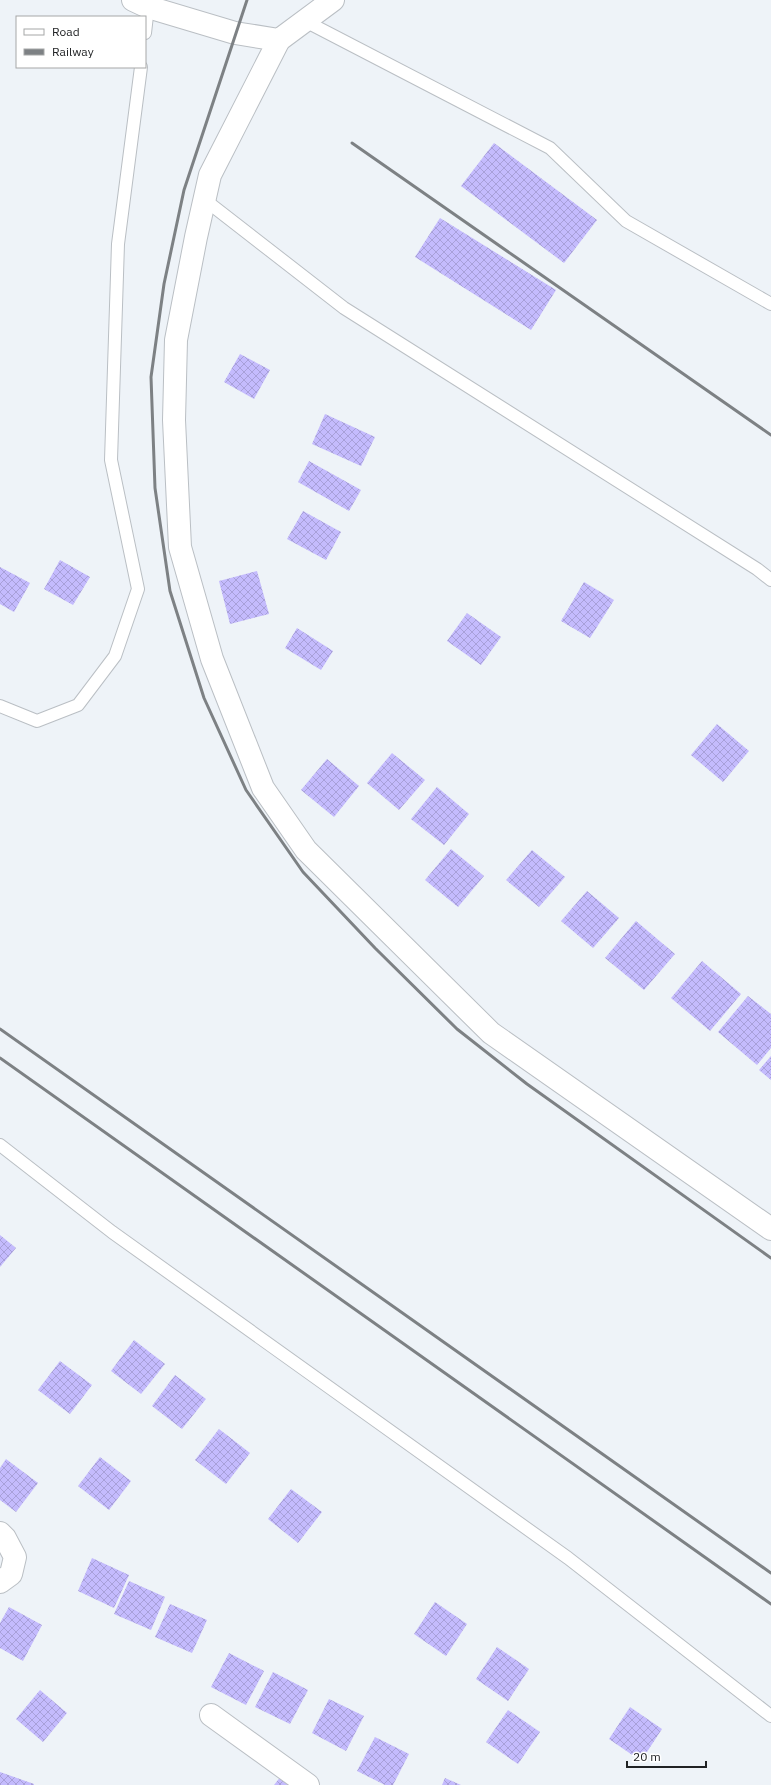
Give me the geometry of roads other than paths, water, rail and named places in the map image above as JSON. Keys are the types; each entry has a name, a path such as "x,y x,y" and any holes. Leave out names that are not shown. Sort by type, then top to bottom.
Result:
{"street":[{"path":"333,0 279,40 210,176 176,340 174,420 180,547 212,659 263,788 306,850 491,1032 771,1230"},
{"path":"141,4 235,33 279,40"},
{"path":"0,1533 5,1538 15,1557 11,1574 0,1582"},
{"path":"212,1715 308,1785"}],"lane":[{"path":"141,4 143,16"},
{"path":"304,21 550,148 626,221 771,304"},
{"path":"0,706 37,721 78,706 115,656 138,589 111,460 118,244 141,68"},
{"path":"205,200 344,308 744,561 771,580"},
{"path":"0,1145 112,1232 568,1558 771,1716"}],"railway":[{"path":"247,0 184,190 164,284 151,377 155,488 170,591 204,698 246,790 303,872 375,948 457,1029 527,1084 771,1258"},
{"path":"352,143 771,435"},
{"path":"0,1029 771,1573"},
{"path":"0,1058 771,1604"}]}
